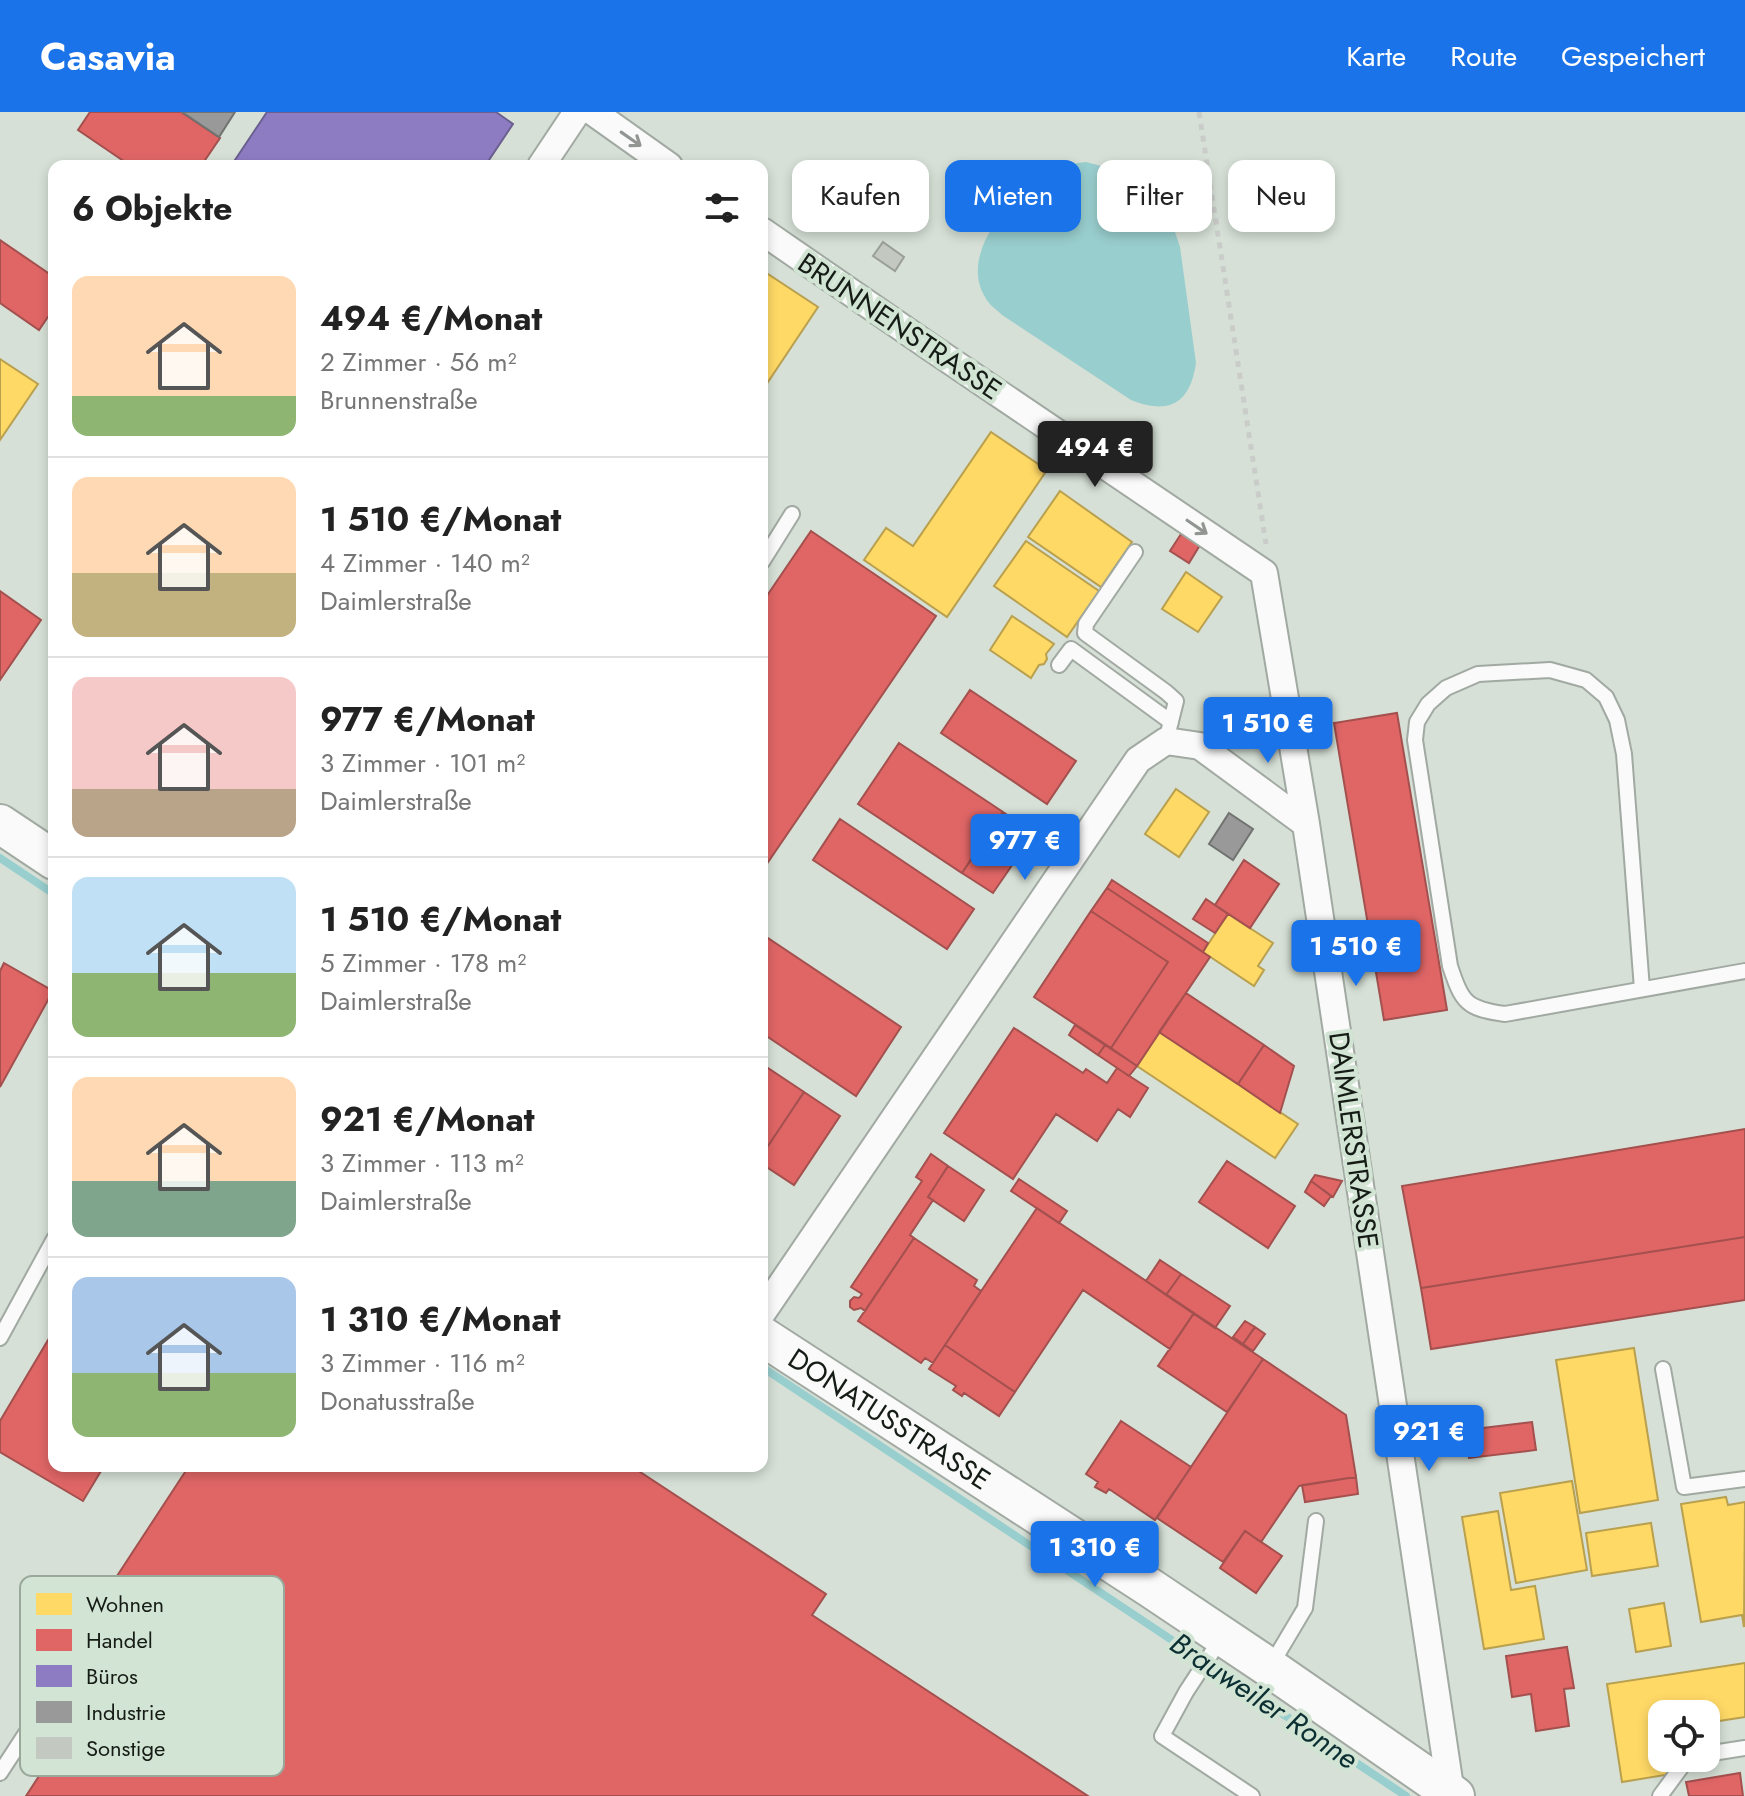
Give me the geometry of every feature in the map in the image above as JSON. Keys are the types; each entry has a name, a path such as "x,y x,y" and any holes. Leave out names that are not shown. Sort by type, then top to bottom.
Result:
{"street":[{"path":"545,160 577,112"},
{"path":"593,112 661,160"},
{"name":"BRUNNENSTRASSE","path":"768,235 1264,573"},
{"path":"1264,573 1306,824"},
{"path":"768,1304 1138,760 1169,731 1200,746 1306,824"},
{"path":"0,824 48,856"},
{"name":"DAIMLERSTRASSE","path":"1306,824 1453,1795"},
{"name":"DONATUSSTRASSE","path":"768,1340 1215,1648 1270,1668 1453,1795"}],"lane":[{"path":"768,552 792,514"},
{"path":"1059,665 1071,649 1169,731 1176,701 1085,633 1086,624 1135,552"},
{"path":"1642,989 1624,754 1617,720 1606,697 1586,680 1550,670 1478,674 1446,688 1428,704 1417,722 1415,740 1450,966 1459,993 1472,1006 1505,1014 1745,971"},
{"path":"0,1338 48,1250"},
{"path":"1663,1369 1684,1487 1745,1479"},
{"path":"1270,1668 1305,1608 1316,1521"},
{"path":"1215,1648 1162,1736 1252,1796"},
{"path":"0,1773 20,1742"},
{"path":"1720,1752 1745,1748"},
{"path":"1660,1796 1678,1772"}],"path":[{"path":"1199,112 1267,550 1264,573"}],"water":[{"path":"1081,163 1097,165 1097,232 1175,232 1180,247 1196,363 1183,397 1167,406 1131,400 1002,315 987,300 978,279 979,260 990,232 1081,232"}],"building: Wohnen":[{"path":"768,274 818,307 768,382"},
{"path":"0,359 38,384 0,440"},
{"path":"991,432 1047,470 947,617 864,560 886,528 913,546"},
{"path":"1060,491 1132,542 1101,587 1028,537"},
{"path":"1026,541 1099,591 1067,637 994,586"},
{"path":"1186,572 1222,597 1198,632 1162,609"},
{"path":"1012,616 1054,644 1046,654 1044,664 1039,665 1031,678 990,650"},
{"path":"1176,789 1209,812 1179,857 1145,834"},
{"path":"1228,914 1273,943 1258,966 1264,970 1254,986 1203,952"},
{"path":"1159,1032 1298,1124 1275,1158 1137,1066"},
{"path":"1634,1348 1658,1500 1580,1513 1556,1360"},
{"path":"1572,1481 1587,1570 1516,1583 1500,1493"},
{"path":"1726,1497 1728,1505 1745,1502 1744,1627 1742,1615 1701,1622 1681,1504"},
{"path":"1498,1511 1511,1590 1535,1586 1544,1639 1484,1649 1462,1517"},
{"path":"1651,1523 1658,1566 1592,1576 1586,1533"},
{"path":"1664,1603 1671,1646 1636,1652 1629,1609"},
{"path":"1745,1663 1745,1717 1720,1721 1720,1700 1648,1700 1648,1772 1671,1774 1622,1782 1607,1684"}],"building: Handel":[{"path":"90,112 181,112 220,138 205,160 122,160 78,130"},
{"path":"0,240 48,273 48,317 39,330 0,303"},
{"path":"811,531 936,616 768,862 768,594"},
{"path":"1181,534 1200,545 1189,563 1170,551"},
{"path":"0,591 41,620 0,680"},
{"path":"970,690 1076,761 1047,804 941,733"},
{"path":"1397,713 1447,1010 1384,1020 1334,723"},
{"path":"899,743 1003,812 962,873 858,804"},
{"path":"1003,812 1034,833 993,893 962,873"},
{"path":"840,819 974,909 947,949 813,860"},
{"path":"1244,860 1279,884 1250,928 1215,905"},
{"path":"1112,880 1208,943 1203,952 1107,888"},
{"path":"1107,888 1210,957 1137,1066 1111,1048 1168,962 1091,911"},
{"path":"1206,899 1228,914 1215,933 1193,919"},
{"path":"1091,911 1168,962 1111,1048 1034,997"},
{"path":"768,938 901,1027 856,1096 768,1037"},
{"path":"4,963 48,988 48,1000 0,1087 0,971"},
{"path":"1186,993 1264,1045 1238,1084 1159,1032"},
{"path":"1075,1025 1105,1045 1098,1055 1069,1035"},
{"path":"1014,1028 1083,1073 1086,1069 1107,1083 1117,1068 1148,1088 1130,1117 1118,1109 1097,1141 1056,1114 1013,1179 944,1133"},
{"path":"1105,1045 1137,1066 1129,1076 1098,1055"},
{"path":"1264,1045 1294,1066 1280,1113 1238,1084"},
{"path":"768,1068 804,1092 768,1146"},
{"path":"804,1092 840,1116 794,1185 768,1168 768,1146"},
{"path":"1745,1129 1745,1237 1421,1288 1402,1186"},
{"path":"931,1154 948,1166 928,1197 933,1200 910,1235 914,1238 865,1311 861,1308 854,1310 850,1307 850,1301 862,1294 851,1287 922,1181 916,1177"},
{"path":"1227,1161 1295,1206 1268,1248 1199,1202"},
{"path":"948,1166 984,1190 964,1221 928,1197"},
{"path":"1315,1175 1342,1181 1333,1197 1311,1181"},
{"path":"1019,1179 1067,1211 1059,1223 1011,1191"},
{"path":"1311,1181 1331,1196 1324,1206 1305,1192"},
{"path":"1037,1208 1194,1313 1170,1349 1083,1290 1015,1392 945,1345"},
{"path":"1745,1237 1745,1300 1431,1349 1421,1288"},
{"path":"914,1238 977,1280 974,1286 981,1291 933,1363 925,1358 921,1363 858,1321"},
{"path":"1160,1260 1181,1274 1166,1295 1146,1281"},
{"path":"1181,1274 1230,1306 1215,1328 1166,1295"},
{"path":"1194,1313 1263,1359 1227,1412 1158,1366"},
{"path":"1245,1321 1255,1327 1243,1344 1233,1337"},
{"path":"1255,1327 1265,1334 1253,1351 1243,1344"},
{"path":"48,1340 48,1472 100,1472 83,1501 0,1452 0,1421"},
{"path":"945,1345 1015,1392 999,1416 964,1393 962,1396 953,1390 956,1386 929,1369"},
{"path":"1263,1359 1346,1415 1356,1477 1299,1486 1261,1542 1245,1531 1223,1562 1157,1518"},
{"path":"1121,1421 1191,1467 1155,1520 1109,1489 1106,1493 1095,1487 1098,1482 1086,1474"},
{"path":"1532,1422 1536,1450 1469,1458 1465,1430"},
{"path":"185,1472 640,1472 826,1594 812,1615 1088,1796 26,1796 39,1776 284,1776 284,1576 117,1576"},
{"path":"1356,1477 1358,1494 1305,1502 1302,1485"},
{"path":"1245,1531 1282,1556 1256,1593 1220,1568"},
{"path":"1567,1647 1574,1688 1564,1689 1569,1726 1536,1731 1531,1694 1512,1697 1506,1656"},
{"path":"1740,1773 1743,1796 1689,1796 1686,1782"}],"building: Büros":[{"path":"267,112 496,112 513,124 489,160 235,160"}],"building: Industrie":[{"path":"182,112 235,112 219,137"},
{"path":"1229,813 1253,829 1233,860 1209,844"}],"building: Sonstige":[{"path":"883,242 904,257 895,271 873,256"}],"waterway":[{"name":"Brauweiler Ronne","path":"0,858 48,890"},
{"name":"Brauweiler Ronne","path":"768,1371 1406,1796"}]}
